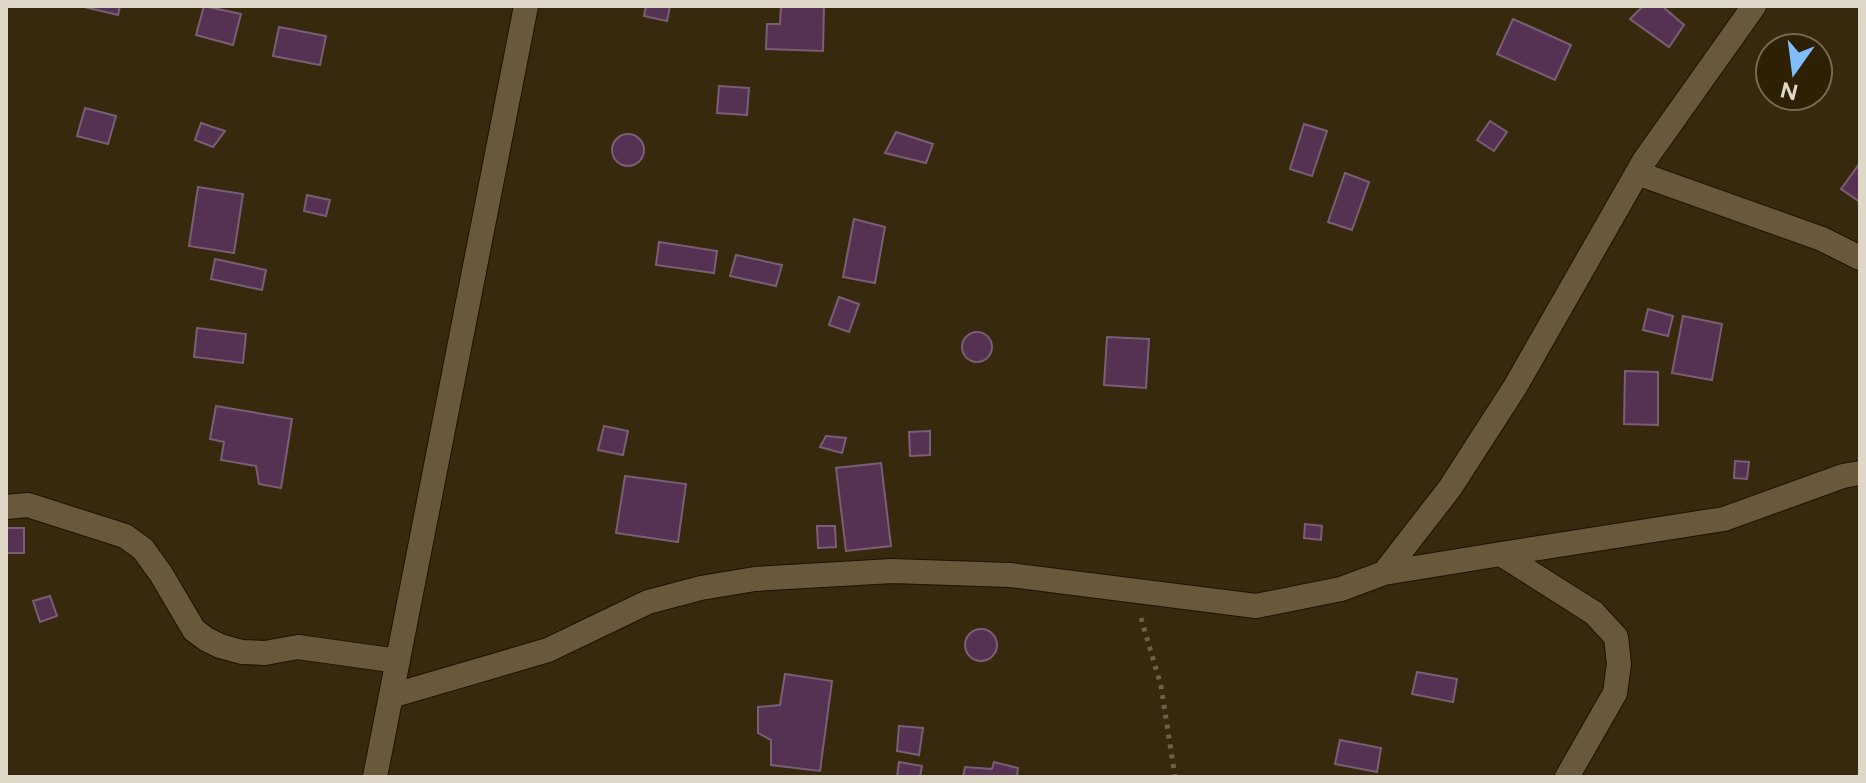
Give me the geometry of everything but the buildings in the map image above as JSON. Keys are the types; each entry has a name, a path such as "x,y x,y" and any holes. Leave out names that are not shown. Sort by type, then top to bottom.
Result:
{"street":[{"path":"375,777 526,6"},
{"path":"1384,573 1450,488 1515,387 1637,173 1754,6"},
{"path":"1637,173 1822,239 1860,258"},
{"path":"391,696 548,650 648,602 701,588 755,579 892,571 1010,575 1256,606 1341,589 1384,573 1724,519 1843,476 1860,473"},
{"path":"6,507 28,505 125,536 143,549 194,630 220,646 242,652 265,653 298,647 398,661"},
{"path":"1501,554 1594,613 1616,637 1619,664 1615,693 1567,777"}],"path":[{"path":"1133,590 1161,686 1175,777"}]}
